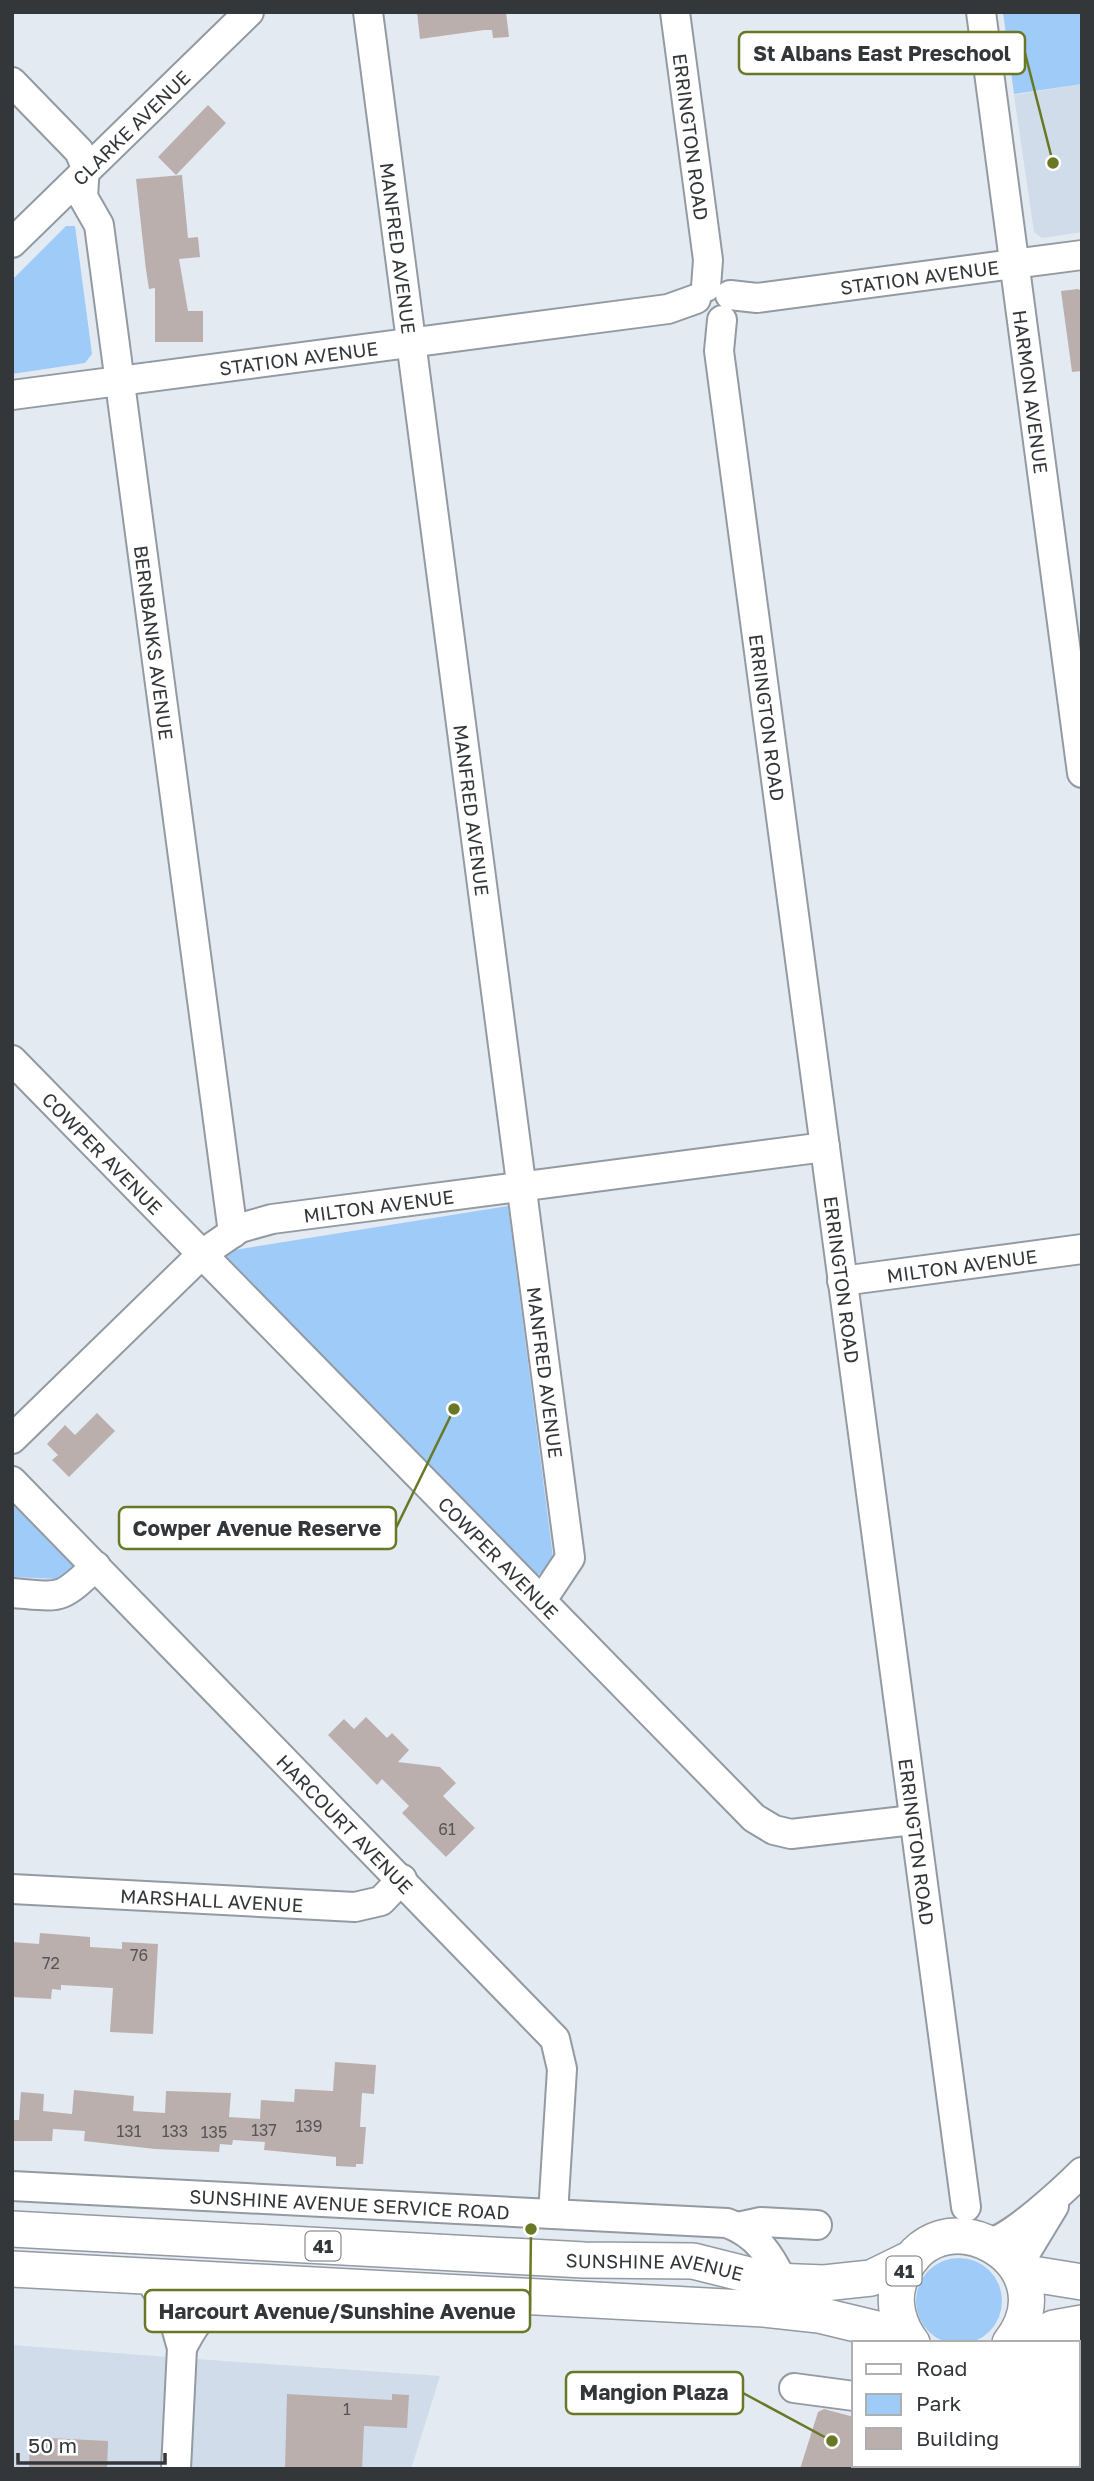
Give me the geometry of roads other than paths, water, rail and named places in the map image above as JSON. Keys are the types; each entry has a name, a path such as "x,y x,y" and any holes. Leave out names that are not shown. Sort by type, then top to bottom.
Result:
{"main road":[{"name":"SUNSHINE AVENUE","path":"12,2229 584,2260 680,2260 783,2282 857,2281 886,2272 912,2258"},
{"name":"41","path":"909,2339 899,2321 898,2288 912,2258 931,2243 954,2236 990,2242"},
{"path":"148,2277 194,2239"},
{"path":"990,2242 1005,2252 1018,2269 1026,2300 1025,2315 1011,2341"},
{"name":"SUNSHINE AVENUE","path":"12,2269 796,2312 909,2339"},
{"path":"1018,2269 1082,2282"},
{"path":"1025,2341 1054,2328 1079,2326"}],"street":[{"name":"CLARKE AVENUE","path":"12,243 249,12"},
{"name":"MANFRED AVENUE","path":"368,12 570,1558 542,1600"},
{"name":"ERRINGTON ROAD","path":"675,12 717,299 719,351 965,2207"},
{"name":"HARMON AVENUE","path":"981,12 1082,773"},
{"name":"BERNBANKS AVENUE","path":"12,82 79,151 85,171 82,190 99,225 117,380 233,1233"},
{"name":"STATION AVENUE","path":"12,395 668,309 717,299 1082,255"},
{"name":"COWPER AVENUE","path":"12,1060 754,1818 774,1830 791,1834 913,1820"},
{"name":"MILTON AVENUE","path":"12,1439 202,1254 233,1233 272,1219 825,1147"},
{"name":"MILTON AVENUE","path":"842,1281 1082,1249"},
{"name":"HARCOURT AVENUE","path":"12,1481 555,2039 562,2069 554,2214"},
{"path":"12,1593 52,1596 67,1593 96,1566"},
{"name":"MARSHALL AVENUE","path":"12,1889 355,1907 381,1901 401,1879"},
{"path":"990,2242 998,2241 1013,2231 1075,2179"},
{"path":"1018,2269 1075,2179"},
{"name":"SUNSHINE AVENUE SERVICE ROAD","path":"12,2186 715,2221 738,2227 763,2246 783,2282"},
{"path":"738,2227 761,2222 817,2225"},
{"path":"148,2277 172,2313 183,2348 176,2469"},
{"path":"183,2348 198,2319 215,2307 229,2305 276,2308 347,2288"},
{"path":"794,2388 852,2396"}],"place":[{"name":"St Albans East Preschool","path":"1053,163"},
{"name":"Cowper Avenue Reserve","path":"454,1409"},
{"name":"Harcourt Avenue/Sunshine Avenue","path":"531,2229"},
{"name":"Mangion Plaza","path":"832,2441"}]}
